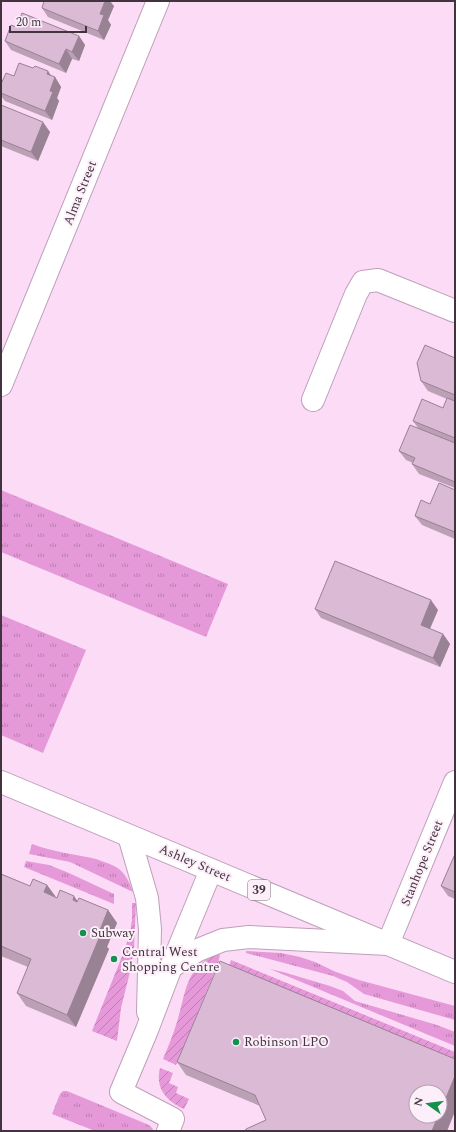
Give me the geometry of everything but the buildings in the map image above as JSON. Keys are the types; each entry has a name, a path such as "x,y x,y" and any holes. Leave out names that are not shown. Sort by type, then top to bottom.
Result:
{"street":[{"name":"Alma Street","path":"1,385 158,1"},
{"path":"313,400 356,294 363,282 378,280 455,311"},
{"name":"Ashley Street","path":"1,782 455,972"},
{"name":"Stanhope Street","path":"388,944 455,782"},
{"path":"129,836 147,898 150,929 148,1030"},
{"path":"168,1131 173,1119 122,1092 148,1030 170,967 211,870"},
{"name":"Ashley Street","path":"170,967 198,950 223,940 257,938 388,944"}],"green space":[{"path":"1,490 228,584 206,637 1,552"},
{"path":"1,615 86,650 43,753 1,735"},
{"path":"32,844 56,851 96,859 114,866 126,877 133,892 70,862 29,854"},
{"path":"26,861 49,865 114,894 114,904 24,867"},
{"path":"132,903 136,903 134,949 121,1008 117,1041 92,1031 130,933"},
{"path":"246,951 281,953 300,957 359,980 455,1006 455,1020 364,994 347,982 333,976 246,953"},
{"path":"217,954 220,955 218,964 176,1065 163,1059 175,1027 188,982 206,959"},
{"path":"231,960 455,1052 455,1066 227,972"},
{"path":"270,969 330,986 343,991 355,1001 437,1025 455,1032 455,1046"},
{"path":"160,1068 173,1073 169,1083 178,1087 176,1093 189,1099 184,1109 172,1102 163,1093 159,1082"},
{"path":"63,1091 67,1091 149,1125 153,1129 152,1131 95,1131 52,1114 60,1094"}],"place":[{"name":"Subway","path":"83,933"},
{"name":"Central West Shopping Centre","path":"114,959"},
{"name":"Robinson LPO","path":"236,1042"}]}
